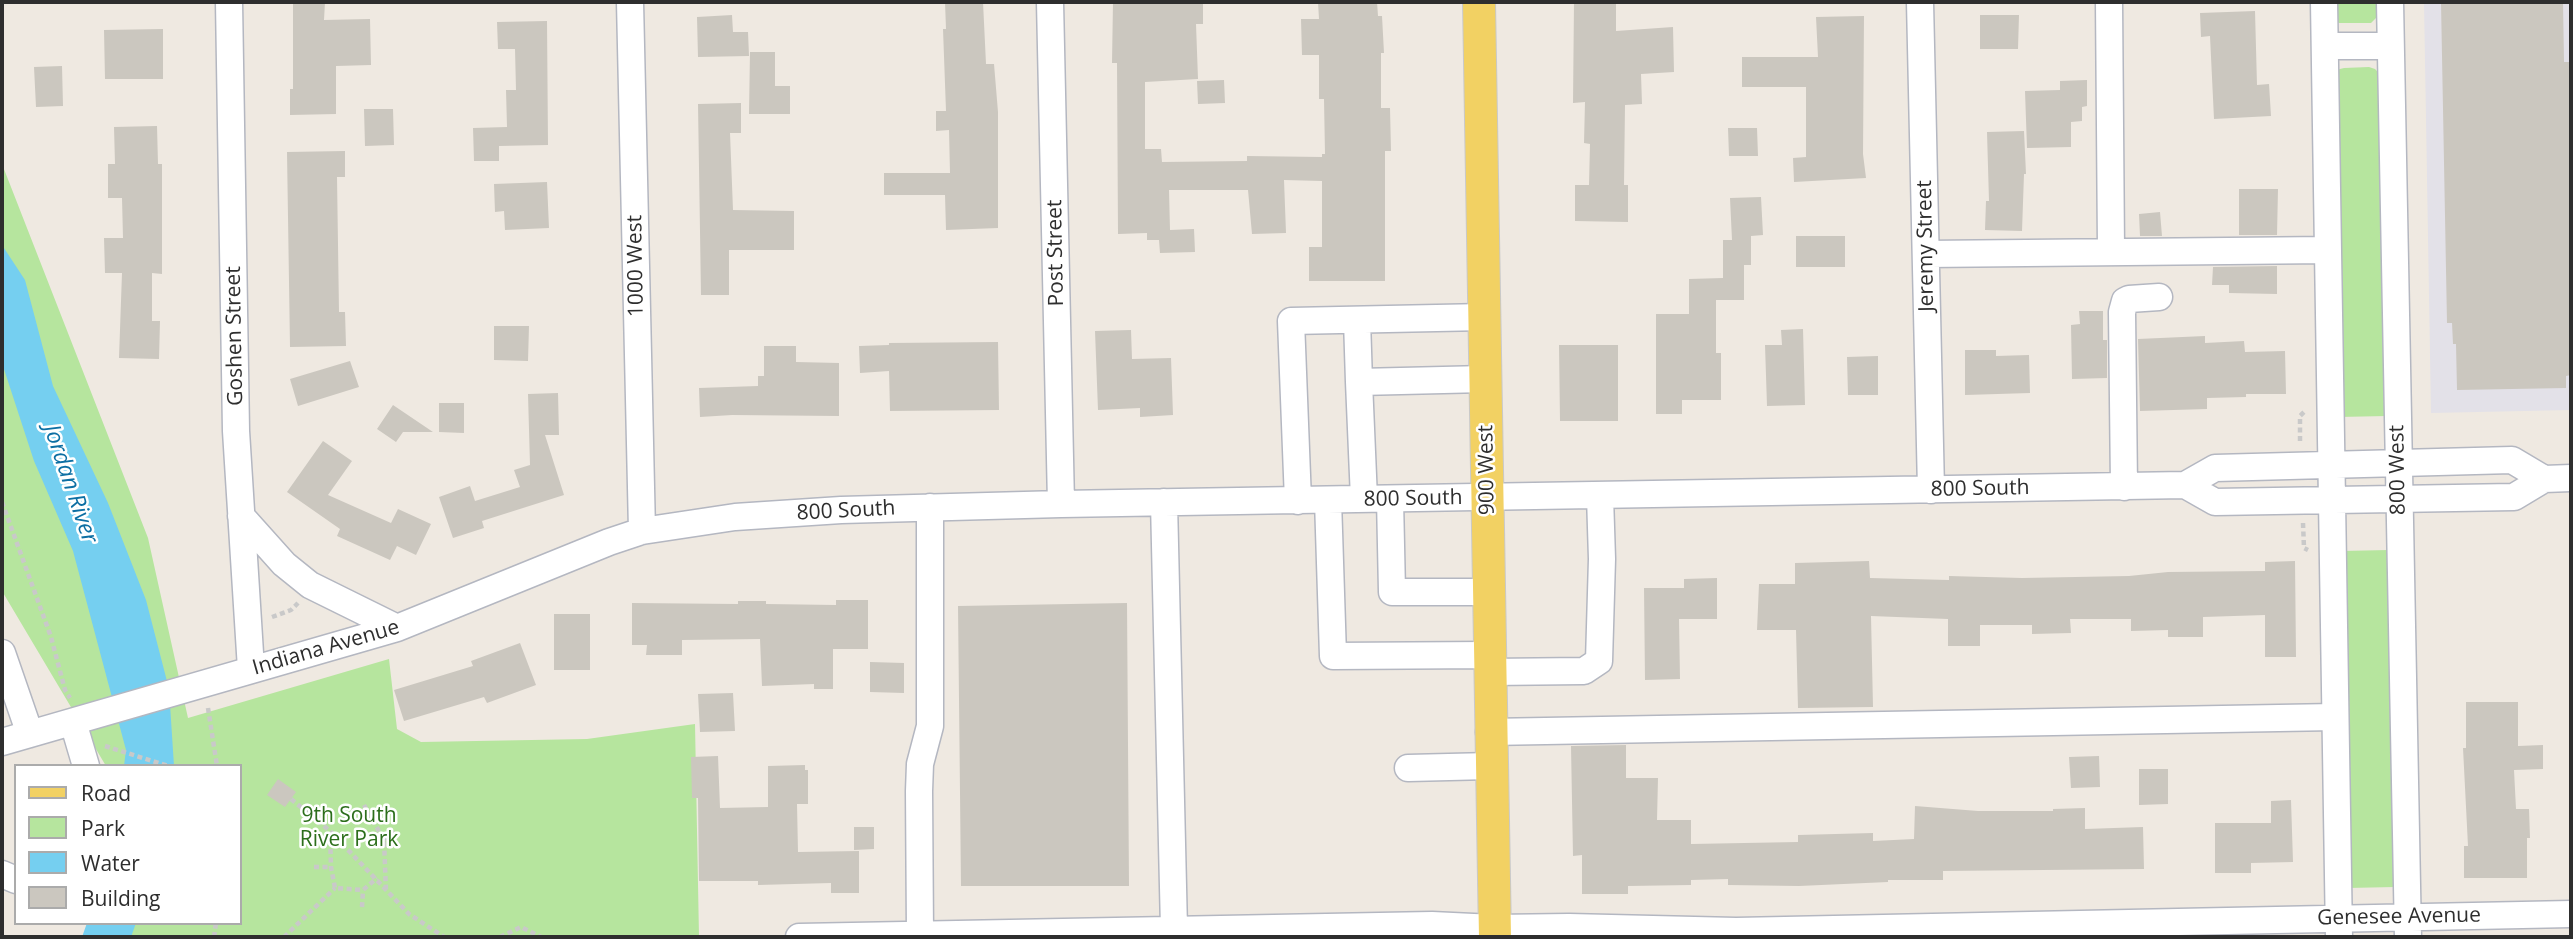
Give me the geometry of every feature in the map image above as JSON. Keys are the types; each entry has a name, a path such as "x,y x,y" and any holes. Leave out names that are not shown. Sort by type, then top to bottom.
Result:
{"main road":[{"name":"900 West","path":"1479,2 1494,933"}],"street":[{"name":"Goshen Street","path":"229,2 236,431 251,669"},
{"name":"1000 West","path":"630,2 642,531"},
{"name":"Post Street","path":"1050,2 1061,504"},
{"name":"Jeremy Street","path":"1920,2 1931,490"},
{"path":"2109,2 2111,250"},
{"path":"2324,2 2338,928"},
{"name":"800 West","path":"2390,2 2408,927"},
{"path":"2325,46 2390,46"},
{"path":"1926,254 2111,250 2328,250"},
{"path":"2124,486 2122,312 2125,301 2129,299 2159,297"},
{"path":"1298,500 1291,321 1485,317"},
{"path":"1357,320 1359,382 1392,593 1488,592"},
{"path":"1359,382 1485,379"},
{"name":"800 South","path":"642,531 735,517 930,507 2185,485 2215,468 2512,460 2544,479"},
{"path":"2185,485 2215,502 2514,498 2544,479 2571,478"},
{"path":"1328,500 1333,656 1489,663 1584,671 1599,662 1602,559 1600,496"},
{"path":"1164,502 1174,929"},
{"path":"920,935 920,764 930,726 930,507"},
{"path":"241,516 264,544 310,585 397,628"},
{"name":"Indiana Avenue","path":"2,742 397,628 642,531"},
{"path":"2,653 30,734"},
{"path":"1489,732 2335,717"},
{"path":"74,722 85,764"},
{"path":"1408,768 1490,766"},
{"name":"Genesee Avenue","path":"799,937 1099,934 1174,929 1432,925 1494,933 1569,927 1736,930 2338,928 2408,927 2571,914"}],"path":[{"path":"2300,416 2300,448"},
{"path":"2,502 51,637 69,696"},
{"path":"2303,520 2304,548"},
{"path":"264,620 291,610 303,597"},
{"path":"208,710 217,764"},
{"path":"113,749 162,764"},
{"path":"291,799 330,831 409,914 444,937"},
{"path":"364,805 384,840 387,892"},
{"path":"384,840 396,830"},
{"path":"330,831 331,867 335,888"},
{"path":"314,867 331,867"},
{"path":"284,937 335,888 363,890 377,878"},
{"path":"362,907 363,890"},
{"path":"500,937 522,927 541,937"}],"shaded area":[{"path":"2424,2 2571,2 2571,410 2431,413"}],"green space":[{"path":"2331,2 2379,2 2379,15 2371,23 2339,23 2335,21"},
{"path":"2369,67 2380,74 2387,416 2338,417 2336,70"},
{"name":"9th South River Park","path":"2,164 148,538 188,718 389,659 397,729 421,742 587,739 695,724 699,937 112,937 113,925 242,925 242,764 105,764 2,591"},
{"path":"2389,550 2395,887 2347,888 2341,551"}],"water":[{"name":"Jordan River","path":"2,245 25,280 53,386 108,503 146,600 169,689 174,764 124,764 126,750 73,551 34,461 2,363"},
{"path":"86,925 135,925 131,937 82,937"}],"building":[{"path":"293,2 325,2 324,20 370,19 371,65 336,66 336,114 290,115 290,89 293,89"},
{"path":"945,2 983,2 986,64 994,64 998,112 998,228 946,230 945,195 884,195 884,173 950,173 949,130 936,131 936,111 946,111 943,29 946,29"},
{"path":"1113,2 1203,2 1203,24 1196,24 1198,79 1145,82 1145,149 1161,149 1162,162 1247,161 1247,156 1322,157 1322,154 1325,154 1324,99 1319,99 1319,55 1302,55 1301,19 1319,19 1318,2 1377,2 1378,16 1382,16 1384,53 1381,53 1381,108 1390,108 1391,151 1385,151 1385,281 1309,281 1309,247 1322,247 1322,181 1284,180 1286,233 1252,234 1248,190 1169,190 1170,230 1194,229 1195,252 1160,253 1159,240 1147,240 1147,233 1118,234 1117,63 1112,63"},
{"path":"1574,2 1616,2 1616,31 1673,27 1674,72 1641,74 1642,104 1625,105 1624,185 1628,185 1628,222 1575,221 1575,185 1589,185 1590,144 1584,143 1585,102 1573,103"},
{"path":"2441,2 2563,2 2564,62 2571,62 2571,375 2566,376 2566,388 2457,390 2456,344 2453,344 2452,323 2447,323"},
{"path":"2255,11 2257,85 2269,84 2271,116 2214,119 2210,36 2201,37 2200,13"},
{"path":"732,15 733,32 748,32 749,56 698,57 697,17"},
{"path":"1980,15 2019,15 2018,49 1980,49"},
{"path":"1864,16 1863,154 1866,178 1794,182 1793,158 1806,157 1806,87 1742,87 1742,57 1818,57 1816,17"},
{"path":"547,21 548,145 499,146 499,161 474,161 473,128 507,127 506,90 516,90 515,49 498,49 497,22"},
{"path":"163,29 163,79 105,79 104,30"},
{"path":"750,52 775,52 775,86 790,86 790,114 749,114"},
{"path":"62,66 63,106 36,107 34,67"},
{"path":"1224,80 1225,103 1198,104 1197,81"},
{"path":"2087,80 2087,106 2082,107 2082,121 2071,122 2071,147 2027,148 2025,91 2060,90 2060,81"},
{"path":"741,103 741,133 730,133 733,210 794,211 794,250 729,250 729,295 701,295 698,104"},
{"path":"364,109 393,109 394,145 365,146"},
{"path":"157,126 158,164 162,164 162,274 152,273 152,321 160,321 159,359 119,358 122,273 105,273 104,238 123,238 122,198 108,198 108,164 115,164 114,127"},
{"path":"1728,128 1757,128 1758,156 1729,156"},
{"path":"2024,131 2026,174 2022,231 1985,230 1986,201 1989,201 1987,132"},
{"path":"345,151 345,177 337,177 339,312 345,312 346,346 290,347 287,152"},
{"path":"547,182 549,228 505,230 504,211 495,212 494,184"},
{"path":"2239,189 2278,189 2277,235 2239,235"},
{"path":"1761,197 1763,235 1751,236 1751,265 1744,265 1744,300 1716,300 1716,353 1721,353 1721,400 1682,400 1682,414 1656,414 1656,314 1689,314 1689,279 1723,278 1723,240 1732,240 1730,198"},
{"path":"2160,212 2162,236 2140,236 2139,214"},
{"path":"1796,236 1845,236 1845,267 1796,267"},
{"path":"2277,266 2277,294 2229,293 2229,285 2212,285 2213,267"},
{"path":"2079,311 2103,311 2103,340 2107,340 2107,378 2072,379 2071,325 2080,324"},
{"path":"494,326 529,326 528,361 494,360"},
{"path":"1803,329 1805,405 1767,406 1765,345 1782,345 1781,330"},
{"path":"1131,330 1132,359 1171,358 1173,415 1140,417 1140,408 1098,410 1095,331"},
{"path":"2205,336 2205,343 2244,341 2245,352 2285,351 2286,394 2207,398 2207,409 2140,411 2138,339"},
{"path":"998,342 999,410 890,411 889,371 860,373 859,346 889,343"},
{"path":"1559,345 1618,345 1618,421 1560,421"},
{"path":"764,346 796,346 796,362 839,363 839,416 700,417 699,388 758,386 758,376 764,376"},
{"path":"1965,350 1996,350 1996,356 2029,355 2030,393 1965,395"},
{"path":"1878,356 1878,395 1848,395 1847,357"},
{"path":"350,361 359,387 298,406 290,379"},
{"path":"558,393 559,435 545,435 564,495 482,521 484,528 453,538 439,497 470,486 475,501 520,487 514,470 530,465 528,394"},
{"path":"439,403 464,403 464,433 439,432"},
{"path":"393,405 433,432 403,432 396,442 377,429"},
{"path":"323,441 352,461 328,495 391,523 398,509 431,524 416,555 397,546 390,560 337,536 340,529 287,492"},
{"path":"1869,561 1870,578 1949,580 1949,576 2022,578 2265,571 2265,562 2295,561 2296,657 2265,657 2265,615 2203,617 2203,637 2168,637 2168,630 2131,631 2131,619 2070,619 2071,633 2032,634 2032,625 1980,625 1980,646 1948,646 1948,619 1871,616 1873,707 1798,708 1796,630 1757,630 1759,584 1795,584 1795,563"},
{"path":"1717,578 1717,619 1679,619 1680,679 1645,680 1644,588 1684,588 1684,579"},
{"path":"836,600 868,600 868,649 833,649 833,689 814,689 814,684 762,686 760,639 682,640 682,655 646,655 647,645 632,645 632,603 738,604 738,601 766,601 766,604 836,605"},
{"path":"1127,603 1129,886 961,886 958,606"},
{"path":"554,614 590,614 590,670 554,670"},
{"path":"520,643 536,685 487,703 484,697 404,721 394,690 473,666 471,661"},
{"path":"870,662 904,663 904,693 870,692"},
{"path":"733,693 735,731 700,732 698,694"},
{"path":"2466,702 2518,702 2518,746 2543,745 2543,769 2514,770 2516,809 2529,809 2527,878 2464,878 2464,846 2468,846 2463,748 2466,748"},
{"path":"1626,745 1626,778 1658,778 1657,820 1691,820 1691,844 1798,842 1798,835 1873,833 1873,841 1914,839 1915,806 1978,811 2053,811 2085,808 2085,829 2143,827 2144,869 1943,871 1943,880 1888,880 1799,886 1728,885 1728,879 1691,880 1691,885 1628,886 1628,894 1582,894 1582,855 1573,856 1571,746"},
{"path":"718,756 720,808 768,807 768,766 805,765 805,770 808,770 808,804 797,804 798,852 859,851 859,893 831,893 831,883 758,885 758,881 699,881 698,798 692,798 691,757"},
{"path":"2099,756 2100,787 2071,788 2069,757"},
{"path":"2139,769 2168,769 2168,804 2139,805"},
{"path":"278,779 296,792 285,807 267,795"},
{"path":"2291,800 2293,862 2251,863 2251,873 2215,873 2215,823 2271,823 2271,801"},
{"path":"854,827 874,827 874,849 854,850"}]}
